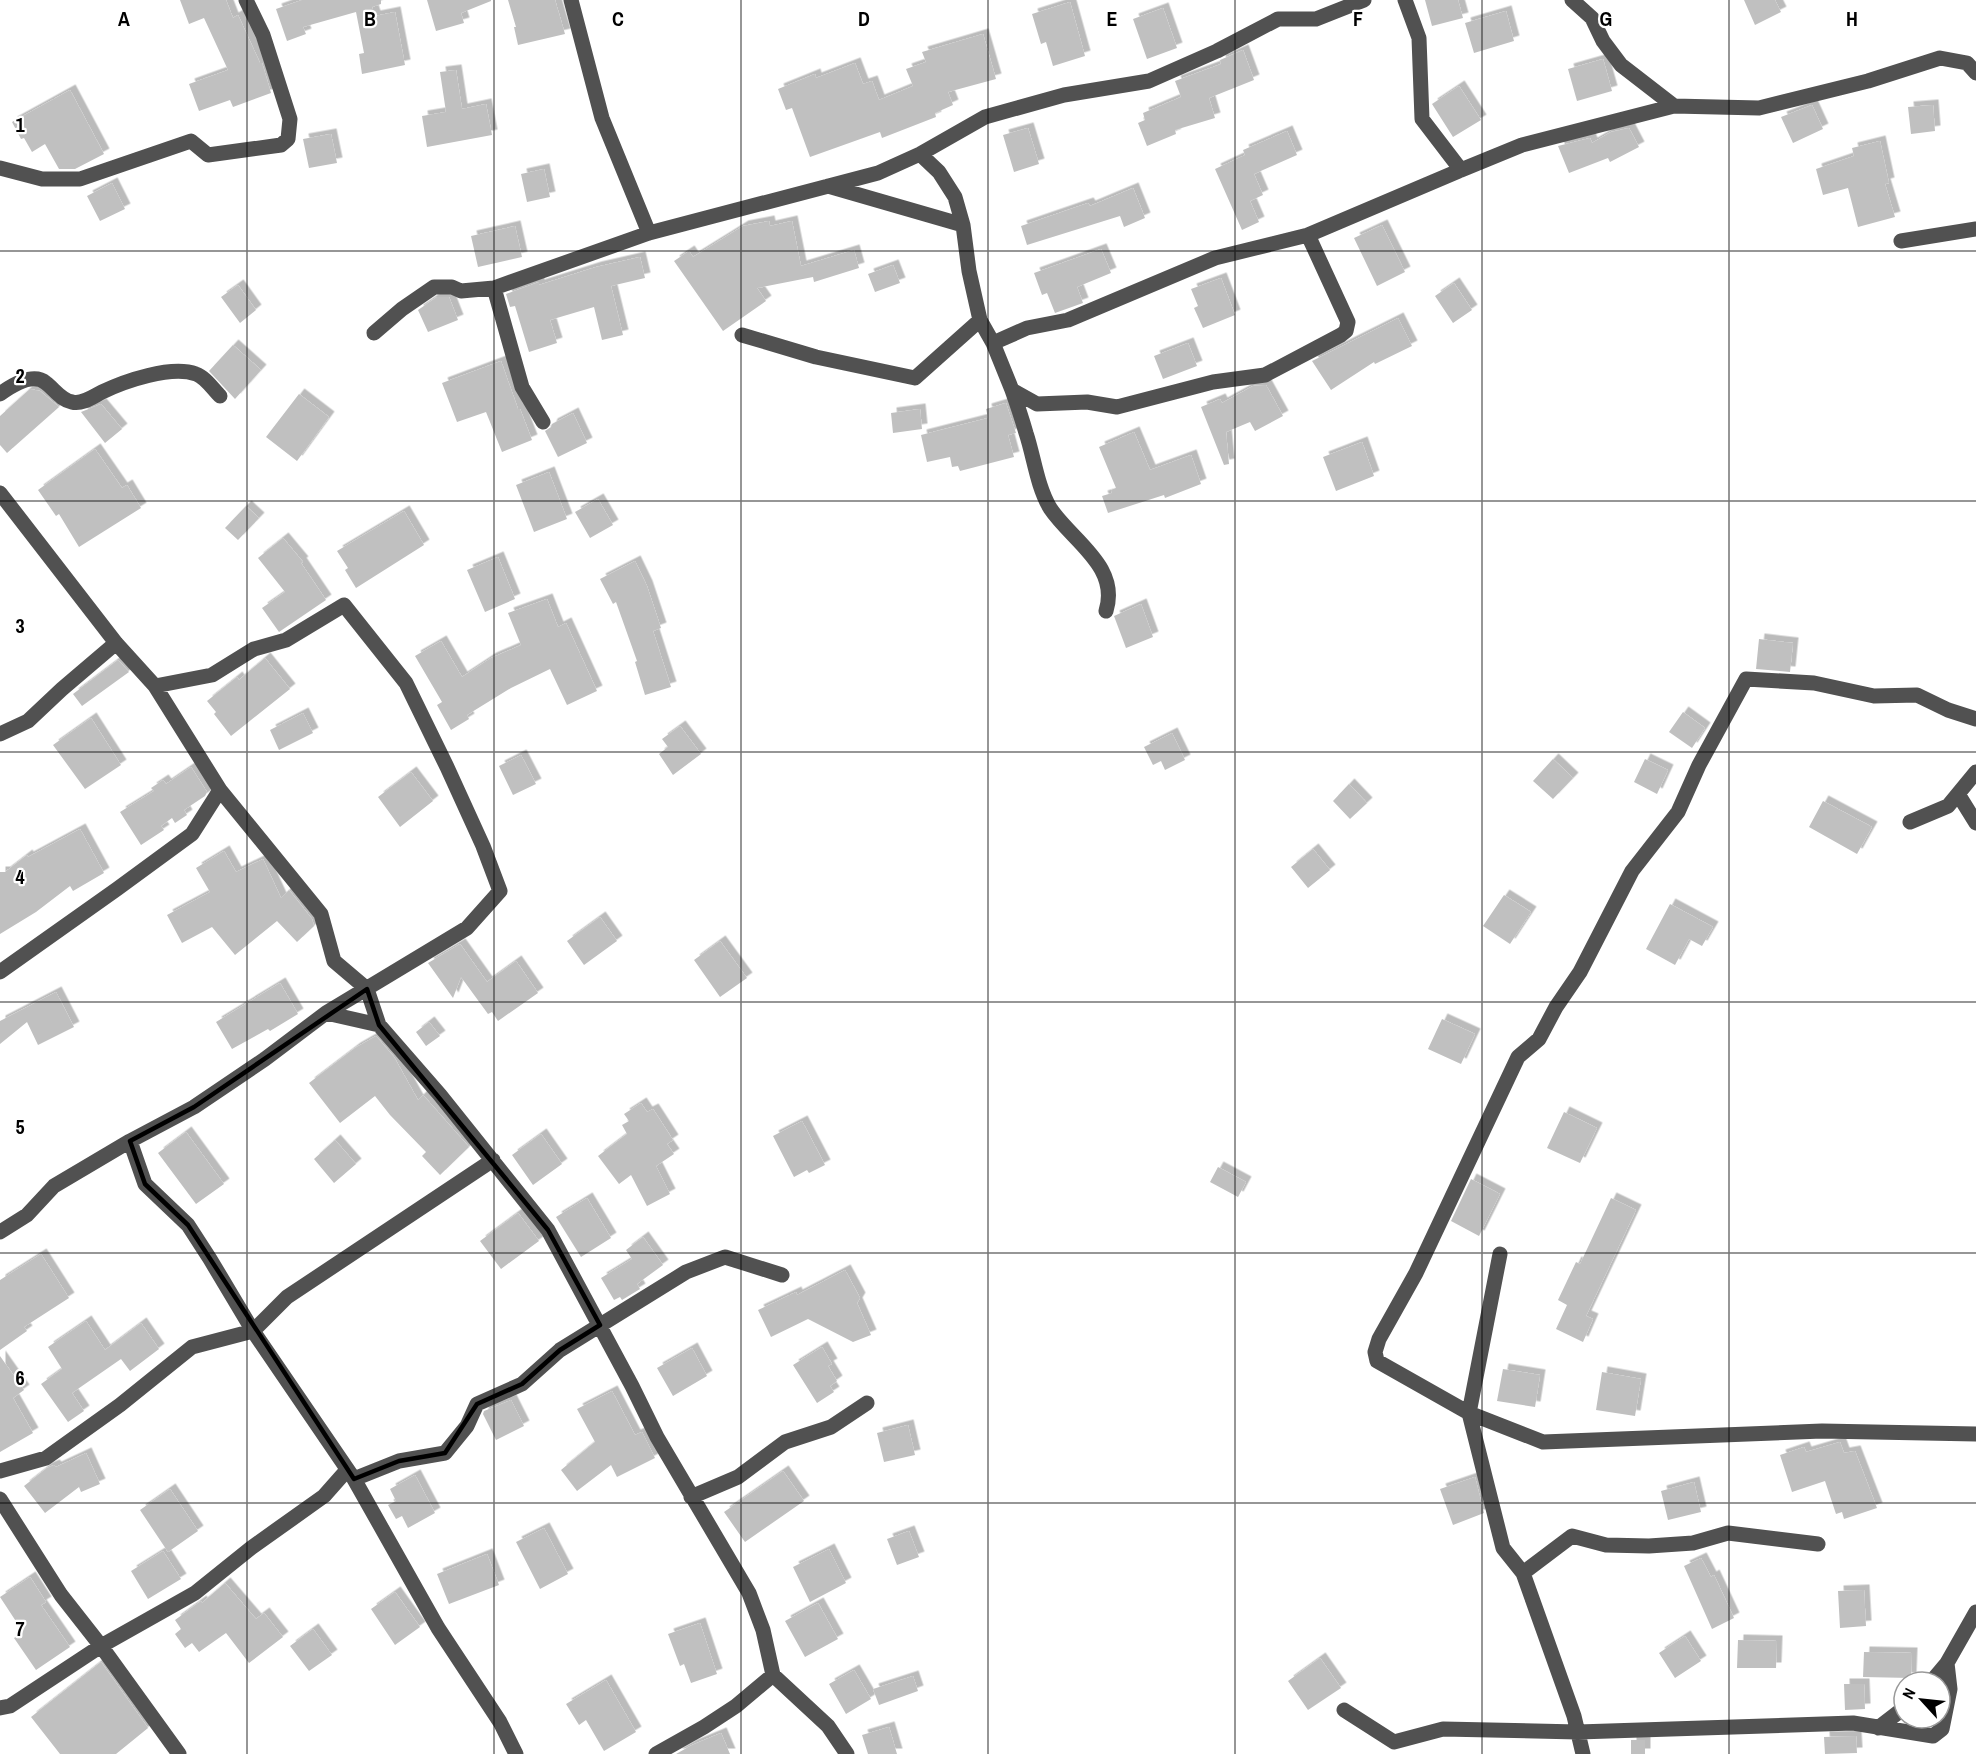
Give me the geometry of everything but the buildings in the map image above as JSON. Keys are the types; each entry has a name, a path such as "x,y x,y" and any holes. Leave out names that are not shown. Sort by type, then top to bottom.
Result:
{"street":[{"path":"0,168 42,179 80,179 191,141 208,155 285,143 288,139 290,119 264,35 246,0"},
{"path":"571,0 602,118 649,233"},
{"path":"374,333 402,309 434,287 452,287 461,291 494,288 649,233 879,173 920,154 985,117 1064,95 1149,81 1217,51 1278,19 1316,19 1364,0"},
{"path":"1405,0 1419,38 1422,119 1461,170"},
{"path":"1572,0 1592,18 1603,41 1621,65 1674,106"},
{"path":"993,343 1027,328 1068,320 1215,258 1308,235 1522,146 1674,106 1759,108 1868,81 1940,58 1967,63 1976,73"},
{"path":"920,154 939,172 955,197 963,225 969,271 980,320 993,343 1012,390 1049,506 1104,571 1109,586 1110,601 1106,611"},
{"path":"827,186 963,225"},
{"path":"1901,241 1976,228"},
{"path":"1012,390 1037,404 1087,402 1117,407 1213,382 1264,375 1274,370 1346,331 1348,322 1308,235"},
{"path":"494,288 522,387 543,422"},
{"path":"742,335 816,357 915,378 980,320"},
{"path":"0,394 15,383 33,379 44,381 56,393 72,402 82,402 129,380 167,372 195,373 201,376 220,396"},
{"path":"0,494 116,644 155,686 220,790 321,914 334,962 367,989 379,1025 493,1160 548,1230 657,1437 749,1593 764,1630 773,1675 828,1726 847,1754"},
{"path":"0,1232 27,1215 54,1186 130,1141 194,1107 265,1059 326,1013 467,928 500,891 470,816 406,683 344,605 286,640 254,649 212,675 155,686"},
{"path":"0,734 28,721 116,644"},
{"path":"1976,719 1948,710 1917,695 1874,696 1814,683 1746,679 1699,765 1678,812 1632,871 1580,972 1556,1007 1539,1039 1518,1057 1416,1273 1379,1339 1376,1352 1377,1361 1469,1413 1543,1442 1822,1431 1976,1434"},
{"path":"1910,822 1948,806 1976,772"},
{"path":"0,972 192,834 220,790"},
{"path":"1959,794 1976,823"},
{"path":"326,1013 379,1025"},
{"path":"130,1141 145,1184 188,1225 253,1331 350,1474 438,1628 500,1722 516,1754"},
{"path":"0,1471 46,1458 120,1405 192,1347 253,1331 287,1297 493,1160"},
{"path":"1500,1254 1469,1413 1503,1548 1523,1573 1578,1732 1583,1754"},
{"path":"0,1708 10,1706 101,1646 195,1593 350,1474 399,1461 445,1453 467,1426 477,1404 522,1384 560,1350 686,1272 725,1257 782,1275"},
{"path":"691,1497 738,1477 785,1442 831,1427 867,1402"},
{"path":"0,1499 61,1595 179,1754"},
{"path":"1523,1573 1572,1536 1605,1545 1648,1546 1693,1543 1728,1533 1818,1544"},
{"path":"1941,1670 1976,1612"},
{"path":"1344,1710 1394,1742 1443,1729 1578,1732 1853,1723 1933,1736 1942,1729 1950,1689 1947,1663"},
{"path":"656,1754 704,1728 736,1706 773,1675"},
{"path":"1878,1728 1892,1717"}],"highlighted area":[{"path":"367,989 379,1025 548,1230 600,1325 560,1350 522,1384 477,1404 445,1453 399,1461 354,1479 188,1225 145,1184 130,1141 194,1107"}]}
